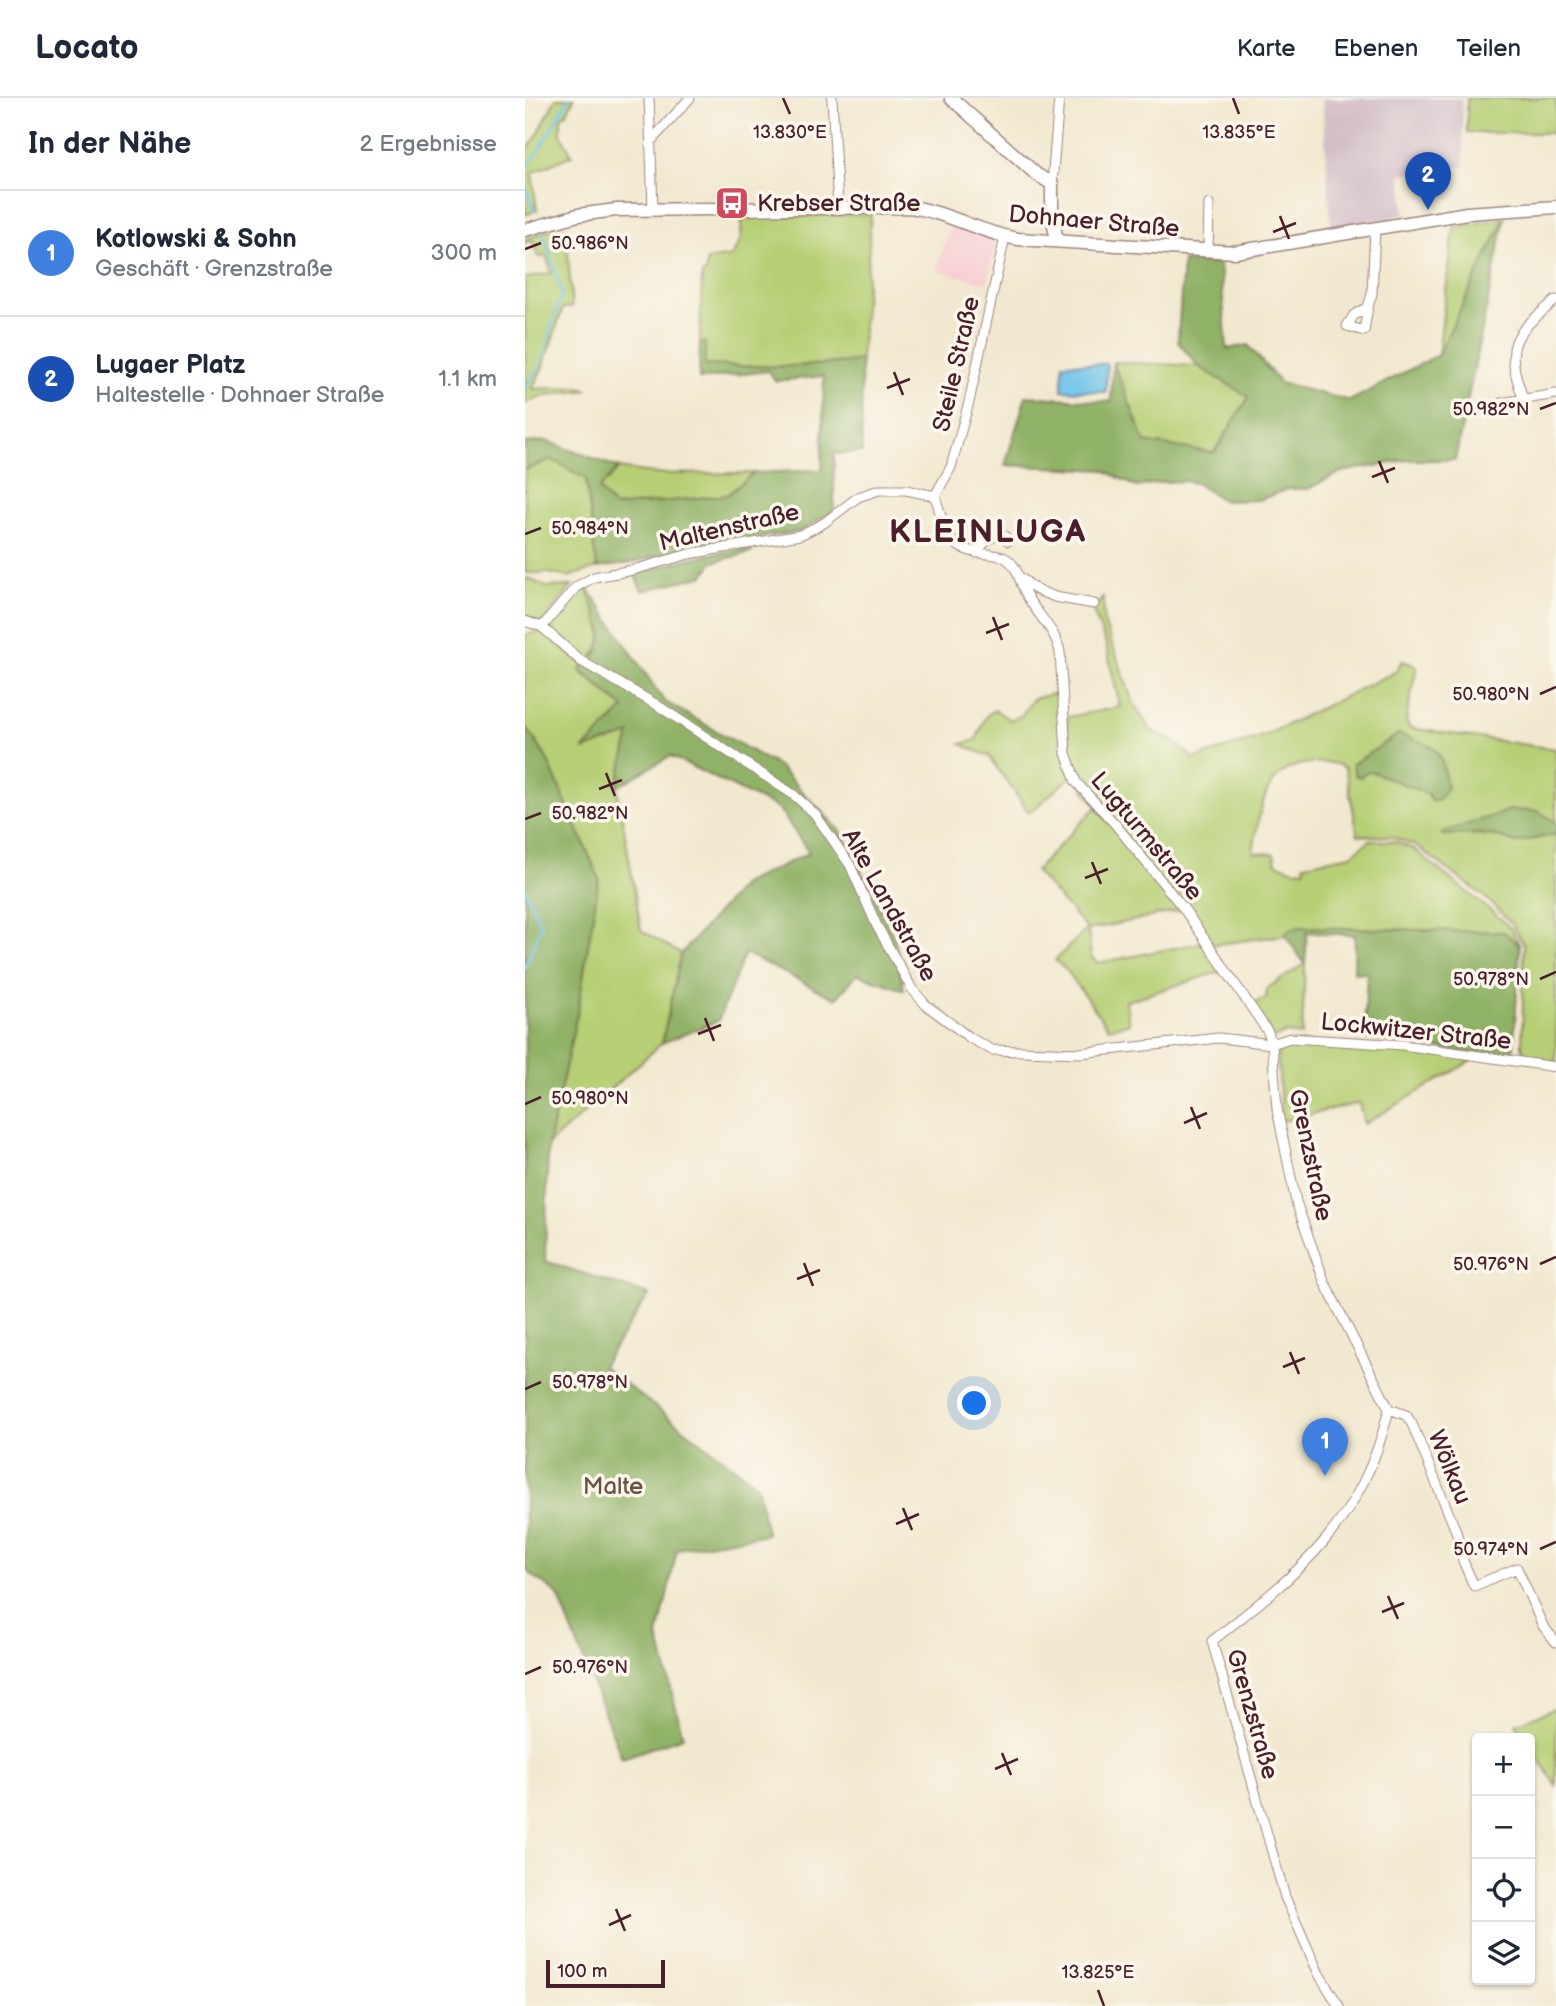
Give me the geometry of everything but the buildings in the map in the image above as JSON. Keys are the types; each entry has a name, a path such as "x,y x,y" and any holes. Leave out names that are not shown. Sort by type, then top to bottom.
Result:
{"main road":[{"path":"951,98 1035,174 1052,184 1052,215 1057,241"},
{"name":"Dohnaer Straße","path":"525,230 578,215 616,210 910,207 927,209 1006,237 1208,251 1255,250 1467,213 1556,208"}],"street":[{"path":"649,98 653,209"},
{"path":"651,141 690,98"},
{"path":"832,98 838,207"},
{"path":"1052,184 1059,98"},
{"path":"1208,251 1209,204"},
{"path":"1368,307 1372,295 1375,229"},
{"name":"Steile Straße","path":"935,496 951,467 969,402 1006,237"},
{"path":"1523,398 1513,363 1515,341 1524,326 1556,300"},
{"path":"1501,403 1556,394"},
{"name":"Maltenstraße","path":"542,627 576,587 594,577 633,570 689,554 800,534 824,523 857,498 879,489 906,490 935,496"},
{"path":"935,496 951,541 959,548 976,553 988,538 999,534 1005,536 1008,541"},
{"name":"Lugturmstraße","path":"976,553 1003,557 1010,561 1021,578 1025,592 1059,644 1066,753 1076,782 1115,824 1184,909 1268,1032 1272,1044"},
{"path":"1021,578 1037,590 1055,597 1094,604"},
{"name":"Alte Landstraße","path":"525,621 542,627 581,661 657,705 794,795 810,809 851,865 877,926 912,989 926,1005 981,1045 992,1050 1080,1053 1219,1038 1272,1044"},
{"name":"Lockwitzer Straße","path":"1272,1044 1290,1038 1403,1045 1556,1067"},
{"name":"Grenzstraße","path":"1272,1044 1277,1109 1296,1202 1325,1283 1389,1409 1383,1435 1368,1474 1344,1517 1322,1546 1289,1579 1212,1641 1285,1897 1319,1975 1339,2006"},
{"name":"Wölkau","path":"1389,1409 1406,1415 1412,1424 1456,1531 1463,1561 1474,1586 1517,1568 1543,1626 1556,1642"}],"shaded area":[{"path":"1322,98 1462,98 1464,167 1401,174 1405,213 1387,219 1331,226"},
{"path":"951,224 995,243 987,283 936,271"}],"green space":[{"path":"556,98 574,98 566,114 561,117 561,134 572,155 532,173 537,210 525,215 525,153"},
{"path":"1467,98 1556,98 1553,133 1467,133"},
{"path":"871,214 861,360 783,366 705,365 705,344 700,343 702,274 706,273 707,260 732,256 741,239 742,217"},
{"path":"1505,218 1438,355 1454,227"},
{"path":"1505,218 1455,460 1407,460 1341,472 1308,489 1288,489 1259,500 1224,501 1196,483 1184,481 1137,487 1104,470 1005,465 1026,396 1111,402 1113,362 1145,442 1214,453 1249,397 1198,366 1178,342 1183,261 1220,264 1227,349 1248,345 1280,383 1350,401 1438,355"},
{"path":"566,228 572,307 563,308 542,369 532,389 580,387 588,390 542,396 525,403 525,278 552,273 546,256 538,257 532,240 525,243 525,239 548,230"},
{"path":"700,343 705,343 705,365 783,366 861,360 862,452 834,454 834,511 799,532 688,548 631,563 597,568 586,479 551,459 525,470 525,443 546,441 619,468 599,489 614,507 727,495 754,473 822,470 824,376 776,381 768,371 699,379"},
{"path":"1113,362 1198,366 1249,397 1213,453 1145,443"},
{"path":"551,459 586,479 597,568 568,577 550,573 525,573 525,470"},
{"path":"619,468 657,474 754,473 727,495 613,507 599,489"},
{"path":"751,547 752,552 713,562 704,575 642,591 634,574 691,558"},
{"path":"525,579 546,587 572,586 544,621 539,623 525,617"},
{"path":"585,584 601,633 600,643 589,661 546,626"},
{"path":"585,584 664,701 778,766 844,835 895,940 904,990 857,974 836,999 745,953 718,1021 662,1043 681,954 744,883 809,853 779,809 670,756 617,787 630,734 583,750 624,708 580,670 598,652 603,634"},
{"path":"1103,597 1104,622 1134,704 1151,730 1175,742 1194,759 1266,735 1395,672 1402,661 1417,666 1406,720 1410,728 1556,749 1556,822 1537,811 1511,810 1442,834 1496,836 1517,843 1556,834 1556,1064 1528,1059 1522,1047 1524,945 1512,924 1484,896 1416,846 1392,837 1358,835 1345,768 1338,765 1297,765 1274,781 1262,807 1253,852 1274,854 1276,863 1294,870 1305,869 1304,864 1351,855 1370,840 1396,842 1413,849 1501,919 1512,930 1520,946 1504,932 1298,927 1288,930 1285,935 1211,945 1085,791 1069,759 1067,717 1120,707 1106,644 1093,611","holes":["1399,734 1432,801 1428,794 1373,772 1366,772 1353,764"]},
{"path":"541,631 584,666 580,671 624,708 585,748 630,734 617,787 641,930 681,954 662,1043 548,1145 578,1009 599,878 546,757 525,725 525,635"},
{"path":"1060,692 1071,777 1029,813 989,756 961,744 976,740 986,716 995,710 1010,720 1021,716 1033,699"},
{"name":"Malte","path":"525,725 546,757 599,878 578,1009 548,1145 545,1261 649,1295 602,1366 757,1485 767,1534 677,1549 658,1636 683,1737 622,1758 558,1595 525,1569"},
{"path":"1399,734 1430,746 1440,755 1447,788 1439,799 1432,801 1428,794 1373,772 1366,772 1360,777 1355,775 1353,764"},
{"path":"1096,807 1183,910 1088,930 1091,957 1098,963 1204,942 1223,971 1126,1001 1129,1024 1108,1028 1068,972 1055,960 1087,929 1035,871"},
{"path":"1511,810 1537,811 1556,822 1556,834 1516,843 1496,836 1478,834 1442,835 1443,832"},
{"path":"1298,927 1504,932 1520,946 1513,1054 1507,1058 1364,1038 1367,973 1354,972 1355,935 1307,932 1305,964 1285,935 1288,930"},
{"path":"1305,964 1302,1035 1287,1033 1273,1038 1251,1004 1266,998 1267,988"},
{"path":"1289,1042 1403,1049 1474,1059 1364,1124 1359,1103 1282,1121 1277,1049"},
{"path":"1556,1708 1556,1786 1535,1753 1535,1733 1522,1733 1516,1724"}],"water":[{"path":"1063,363 1107,364 1106,392 1062,390"}],"waterway":[{"path":"525,168 536,155 569,98"},
{"path":"525,184 534,211"},
{"path":"525,388 540,364 562,293 543,233"},
{"path":"525,889 541,926 525,967"}],"place":[{"name":"Krebser Straße","path":"732,203"},
{"name":"Lugaer Platz","path":"1428,210"},
{"name":"Kotlowski & Sohn","path":"1325,1476"}],"district":[{"name":"KLEINLUGA","path":"988,531"}]}
